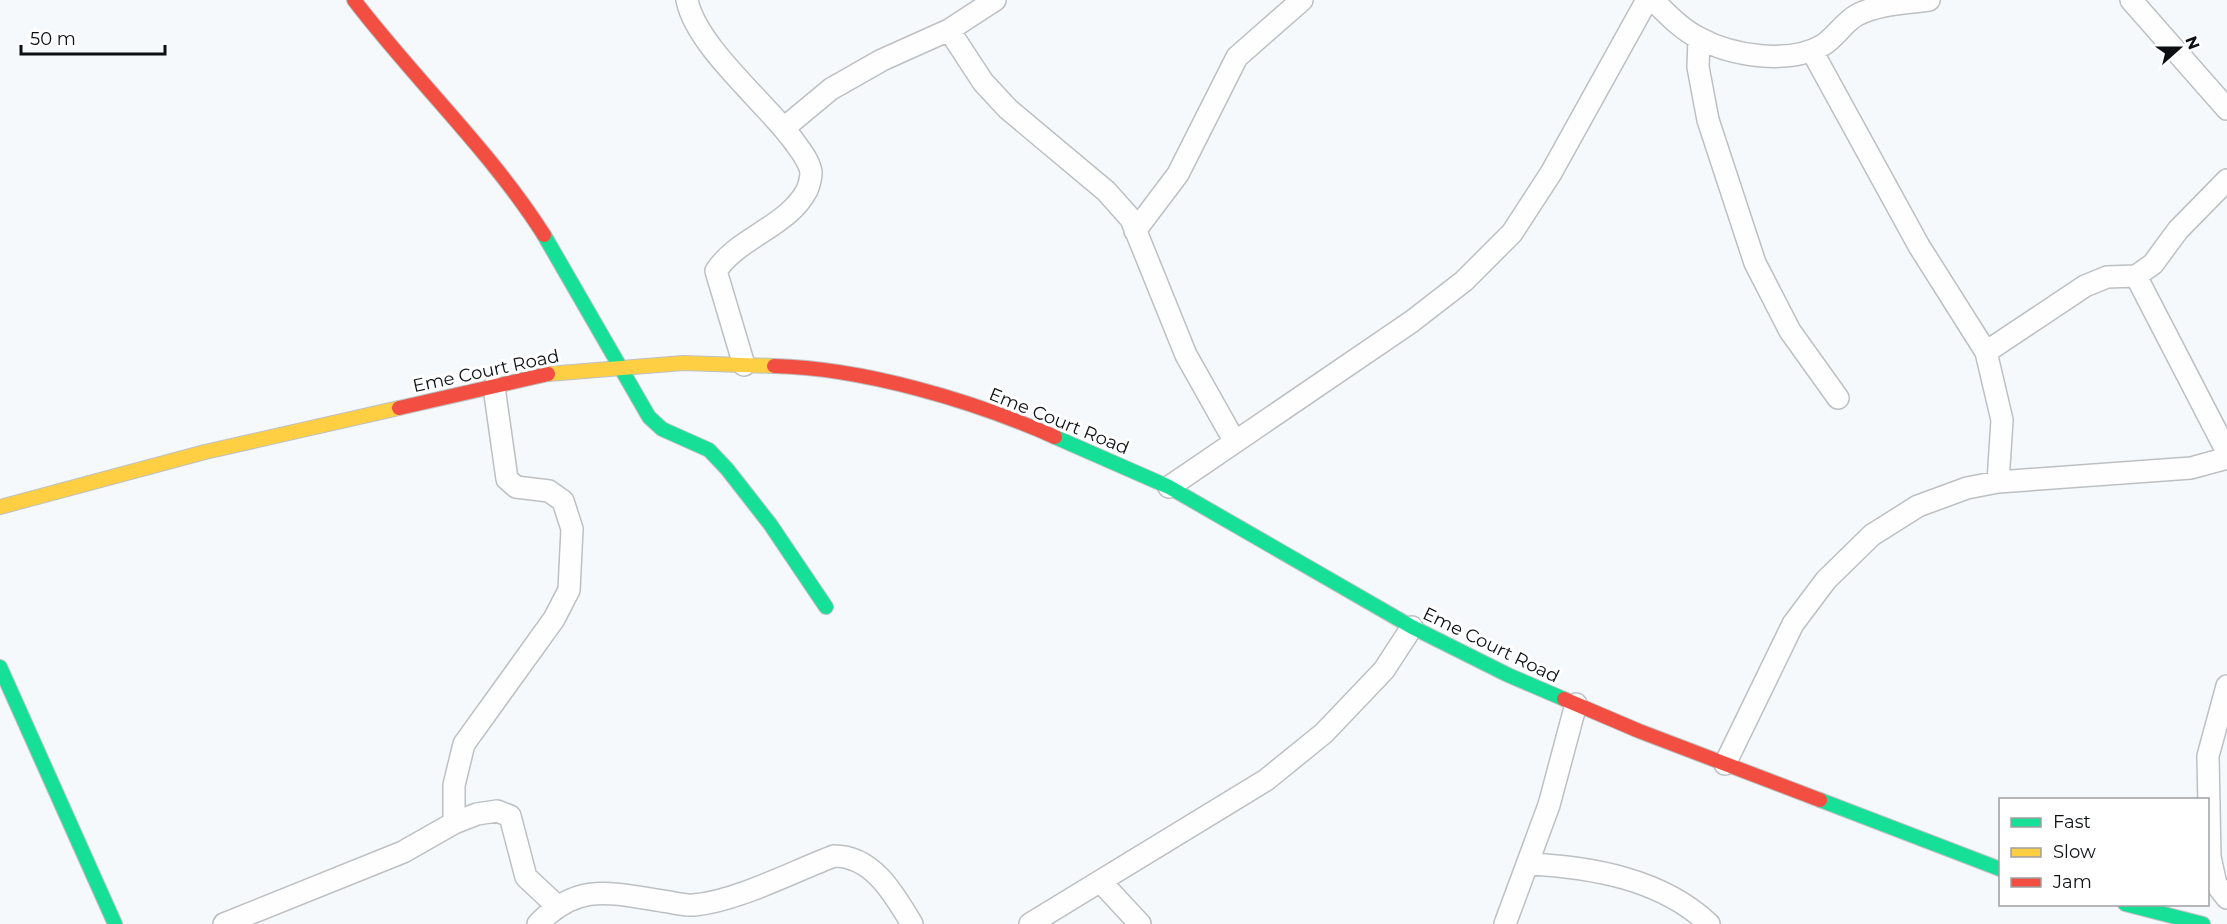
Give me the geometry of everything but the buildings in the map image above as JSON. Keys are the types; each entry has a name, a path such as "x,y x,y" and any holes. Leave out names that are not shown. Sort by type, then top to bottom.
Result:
{"street":[{"path":"354,0 388,46 487,157 522,200 565,268 649,417 662,429 709,450 727,469 770,524 826,607"},
{"path":"687,0 690,15 703,36 784,128 805,157 811,174 807,190 786,214 724,258 716,271 744,364"},
{"path":"784,128 831,89 882,60 949,30 994,0"},
{"path":"1135,231 1178,174 1237,57 1302,0"},
{"path":"1169,487 1411,322 1464,281 1512,233 1551,172 1647,0"},
{"path":"1653,0 1699,39 1738,52 1780,56 1812,51 1824,44 1857,15 1929,0"},
{"path":"2131,0 2227,109"},
{"path":"949,30 983,82 1008,110 1106,191 1131,219 1186,355 1235,442"},
{"path":"1699,39 1698,67 1708,120 1755,263 1790,331 1838,398"},
{"path":"1812,51 1919,246 1986,352 2002,420 1998,482"},
{"path":"1986,352 2085,286 2107,278 2136,276 2153,264 2178,230 2227,180"},
{"path":"2136,276 2227,452"},
{"name":"Eme Court Road","path":"0,507 205,452 552,373 683,363 744,364 786,366 871,379 953,399 1012,418 1169,487 1412,627 1508,675 1725,764 1999,868"},
{"path":"454,823 454,784 464,744 554,619 569,590 572,529 563,501 549,491 516,487 507,479 494,387"},
{"path":"1725,764 1793,624 1826,580 1872,535 1918,506 1967,488 1998,482 2192,468 2227,458"},
{"path":"1030,924 1266,780 1324,733 1384,670 1412,627"},
{"path":"1,672 115,924"},
{"path":"2209,798 2208,756 2227,686"},
{"path":"1505,924 1549,805 1576,704"},
{"path":"2209,806 2210,857 2216,884 2227,898"},
{"path":"224,924 403,852 454,823 477,814 497,811 510,816 526,877 556,905"},
{"path":"538,924 556,905 573,897 610,893 692,905 721,900 834,856 849,856 864,863 893,892 912,924"},
{"path":"1529,864 1601,870 1665,896 1696,912 1709,924"},
{"path":"1101,882 1140,924"},
{"path":"2133,906 2203,924"}],"traffic: fast":[{"path":"544,235 649,417 662,429 709,450 727,469 770,524 826,607"},
{"path":"1055,437 1169,487 1412,627 1508,675 1564,699"},
{"path":"0,667 115,924"},
{"path":"1820,800 1999,869"},
{"path":"2133,906 2203,924"}],"traffic: slow":[{"path":"548,374 683,363 774,366"},
{"path":"0,507 205,452 399,408"}],"traffic: jam":[{"path":"354,0 377,30 476,144 544,235"},
{"path":"774,366 844,373 918,389 989,411 1055,437"},
{"path":"399,408 548,374"},
{"path":"1564,699 1639,731 1820,800"}]}
